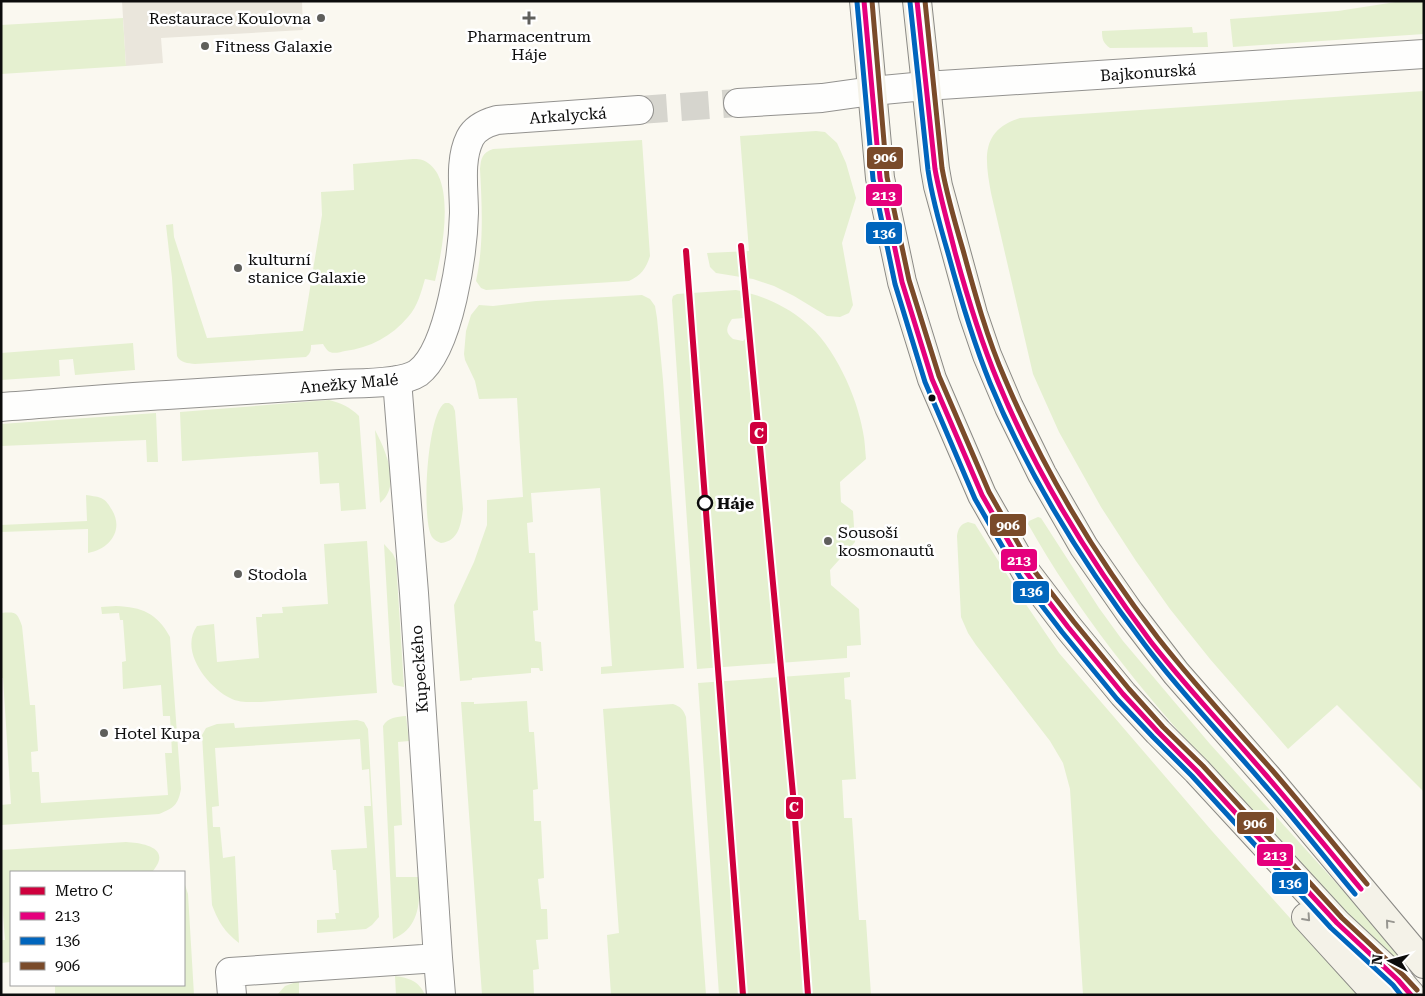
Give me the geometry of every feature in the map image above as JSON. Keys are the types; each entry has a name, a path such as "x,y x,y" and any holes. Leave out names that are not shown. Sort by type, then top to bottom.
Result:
{"main road":[{"path":"864,1 880,178 902,282 932,379 982,496 1026,572 1068,628 1123,694 1197,771 1336,923 1398,980 1411,995"},
{"path":"917,1 925,86 938,186 973,314 987,355 1009,407 1054,497 1084,547 1130,613 1176,673 1268,778 1424,964"},
{"path":"1158,732 1178,777 1377,995"}],"street":[{"name":"Bajkonurská","path":"872,91 1424,54"},
{"path":"738,103 822,98 872,91"},
{"name":"Arkalycká","path":"497,120 639,110"},
{"name":"Anežky Malé","path":"1,407 409,378 419,372 436,349 452,297 463,235 466,148 470,137 475,131 489,122 497,120"},
{"name":"Kupeckého","path":"397,380 441,995"},
{"path":"232,995 230,972 438,958"}],"green space":[{"path":"1402,1 1424,1 1424,34 1233,47 1230,19 1338,11"},
{"path":"123,18 126,66 1,74 1,25"},
{"path":"1192,27 1193,33 1207,32 1208,47 1110,48 1104,43 1102,36 1102,31"},
{"path":"1424,91 1424,792 1337,705 1288,749 1210,659 1170,609 1136,561 1101,507 1059,432 1033,374 991,193 987,157 988,147 998,130 1007,123 1020,118"},
{"path":"825,132 837,143 846,163 856,198 842,243 853,305 849,313 840,317 827,316 774,286 753,279 716,273 710,267 707,253 749,251 740,136"},
{"path":"642,140 650,256 647,265 640,274 629,281 486,290 481,288 476,281 479,267 482,211 480,169 484,154 493,149"},
{"path":"413,159 428,163 437,172 442,185 445,218 441,253 435,281 425,279 414,308 395,330 372,344 340,352 333,353 326,349 323,344 311,345 309,354 306,357 195,364 184,362 178,358 166,225 173,224 174,237 207,338 303,331 322,215 321,192 354,190 353,164"},
{"path":"736,290 772,302 797,316 816,332 835,357 843,372 860,418 866,459 840,482 841,502 853,511 855,542 830,570 831,585 859,609 861,645 847,646 847,658 697,669 672,300 673,296 677,294","holes":["744,318 750,325 750,334 743,341 733,339 727,332 732,319"]},
{"path":"642,295 650,299 655,306 657,318 684,668 601,674 601,667 612,666 600,488 531,493 533,522 527,523 529,553 535,553 538,610 533,611 535,641 541,642 543,671 540,671 539,668 531,668 531,673 472,678 472,680 460,681 454,605 474,562 487,525 487,500 523,497 517,398 479,399 475,381 464,354 466,331 471,315 479,305 493,306 536,301"},
{"path":"133,343 135,370 75,375 73,359 59,360 60,376 1,380 1,353"},
{"path":"329,400 345,406 359,416 366,509 341,511 339,483 320,484 318,452 182,461 180,412"},
{"path":"445,403 453,406 455,411 463,509 458,531 452,539 441,543 432,537 429,527 427,490 430,445 434,425 439,411"},
{"path":"156,413 158,462 147,462 146,440 1,446 1,424"},
{"path":"375,430 387,457 391,477 387,496 380,503"},
{"path":"86,495 99,497 104,500 111,508 115,517 116,525 113,538 96,551 88,553 88,529 1,532 1,525 87,521"},
{"path":"1038,517 1041,518 1099,608 1123,641 1210,744 1406,960 1398,967 1348,916 1202,758 1139,684 1109,646 1053,566 1028,524 1029,521"},
{"path":"968,522 975,524 1059,653 1212,831 1359,995 1083,995 1070,789 1063,763 1050,741 976,645 961,617 957,536 960,527"},
{"path":"367,541 377,693 245,702 234,700 213,686 198,667 191,646 192,636 197,626 214,624 217,662 259,658 256,617 262,617 262,614 283,613 282,607 328,604 324,544"},
{"path":"384,544 393,554 396,561 404,687 394,685 392,682"},
{"path":"101,607 134,608 148,613 160,622 170,637 181,789 177,802 172,808 159,814 1,825 1,805 11,804 3,678 1,678 1,613 17,615 22,626 30,705 35,705 38,751 31,752 32,772 39,772 41,803 168,795 165,753 172,753 170,716 163,716 161,685 123,689 122,662 126,661 123,620 120,620 119,613 102,614"},
{"path":"850,672 850,677 844,678 845,699 851,700 856,779 842,780 844,818 852,818 859,920 866,920 871,995 719,995 698,683"},
{"path":"527,701 529,732 534,732 538,789 533,790 534,821 541,821 544,878 538,879 541,909 547,909 548,939 536,940 539,969 533,970 534,995 482,995 461,702 474,702 474,704"},
{"path":"673,704 684,712 686,717 706,995 611,995 607,935 619,933 603,709"},
{"path":"406,716 409,741 398,742 402,825 394,826 396,877 419,877 419,896 416,913 409,928 393,939 383,726 390,719"},
{"path":"357,720 364,722 368,729 379,917 366,929 317,933 317,920 336,919 335,913 339,913 336,870 333,870 331,850 367,848 364,806 371,806 369,769 362,770 360,739 215,748 219,806 212,807 213,827 220,827 223,858 235,856 239,943 222,926 212,905 202,735 206,728 217,724 234,723 235,728"},
{"path":"126,842 154,848 158,852 159,857 158,864 153,871 10,871 10,962 1,963 1,940 5,940 1,891 1,850"},
{"path":"185,886 188,894 194,995 55,995 55,986 185,986"},
{"path":"395,976 417,983 425,995 396,995"},
{"path":"299,981 299,995 277,995 285,986"}],"shaded area":[{"path":"122,1 302,1 303,30 161,38 163,63 126,66"}],"tunnel":[{"path":"639,110 738,103"}],"metro line":[{"name":"C","path":"741,246 794,805 808,995"},
{"name":"C","path":"686,251 743,995"}],"transit line":[{"name":"213","path":"864,1 880,178 902,282 932,379 982,495 1026,572 1123,694 1337,923 1398,980 1411,995"},
{"name":"906","path":"872,1 887,177 909,280 939,376 989,492 1032,568 1129,689 1163,727 1203,766 1342,918 1417,990"},
{"name":"213","path":"917,1 935,169 939,190 974,317 985,350 1013,416 1047,484 1086,549 1151,642 1361,889"},
{"name":"906","path":"925,1 942,168 949,199 993,348 1020,413 1054,481 1093,546 1158,638 1367,884"},
{"name":"136","path":"857,2 873,179 895,284 925,382 975,499 1020,577 1117,699 1192,776 1331,928 1393,985 1401,995"},
{"name":"136","path":"910,2 928,170 936,212 978,351 1005,418 1059,519 1122,615 1159,663 1286,809 1355,894"}],"place":[{"name":"Restaurace Koulovna","path":"321,18"},
{"name":"Pharmacentrum Háje","path":"529,18"},
{"name":"Fitness Galaxie","path":"205,46"},
{"name":"kulturní stanice Galaxie","path":"238,268"},
{"name":"Háje","path":"705,503"},
{"name":"Sousoší kosmonautů","path":"828,541"},
{"name":"Stodola","path":"238,574"},
{"name":"Hotel Kupa","path":"104,733"}]}
